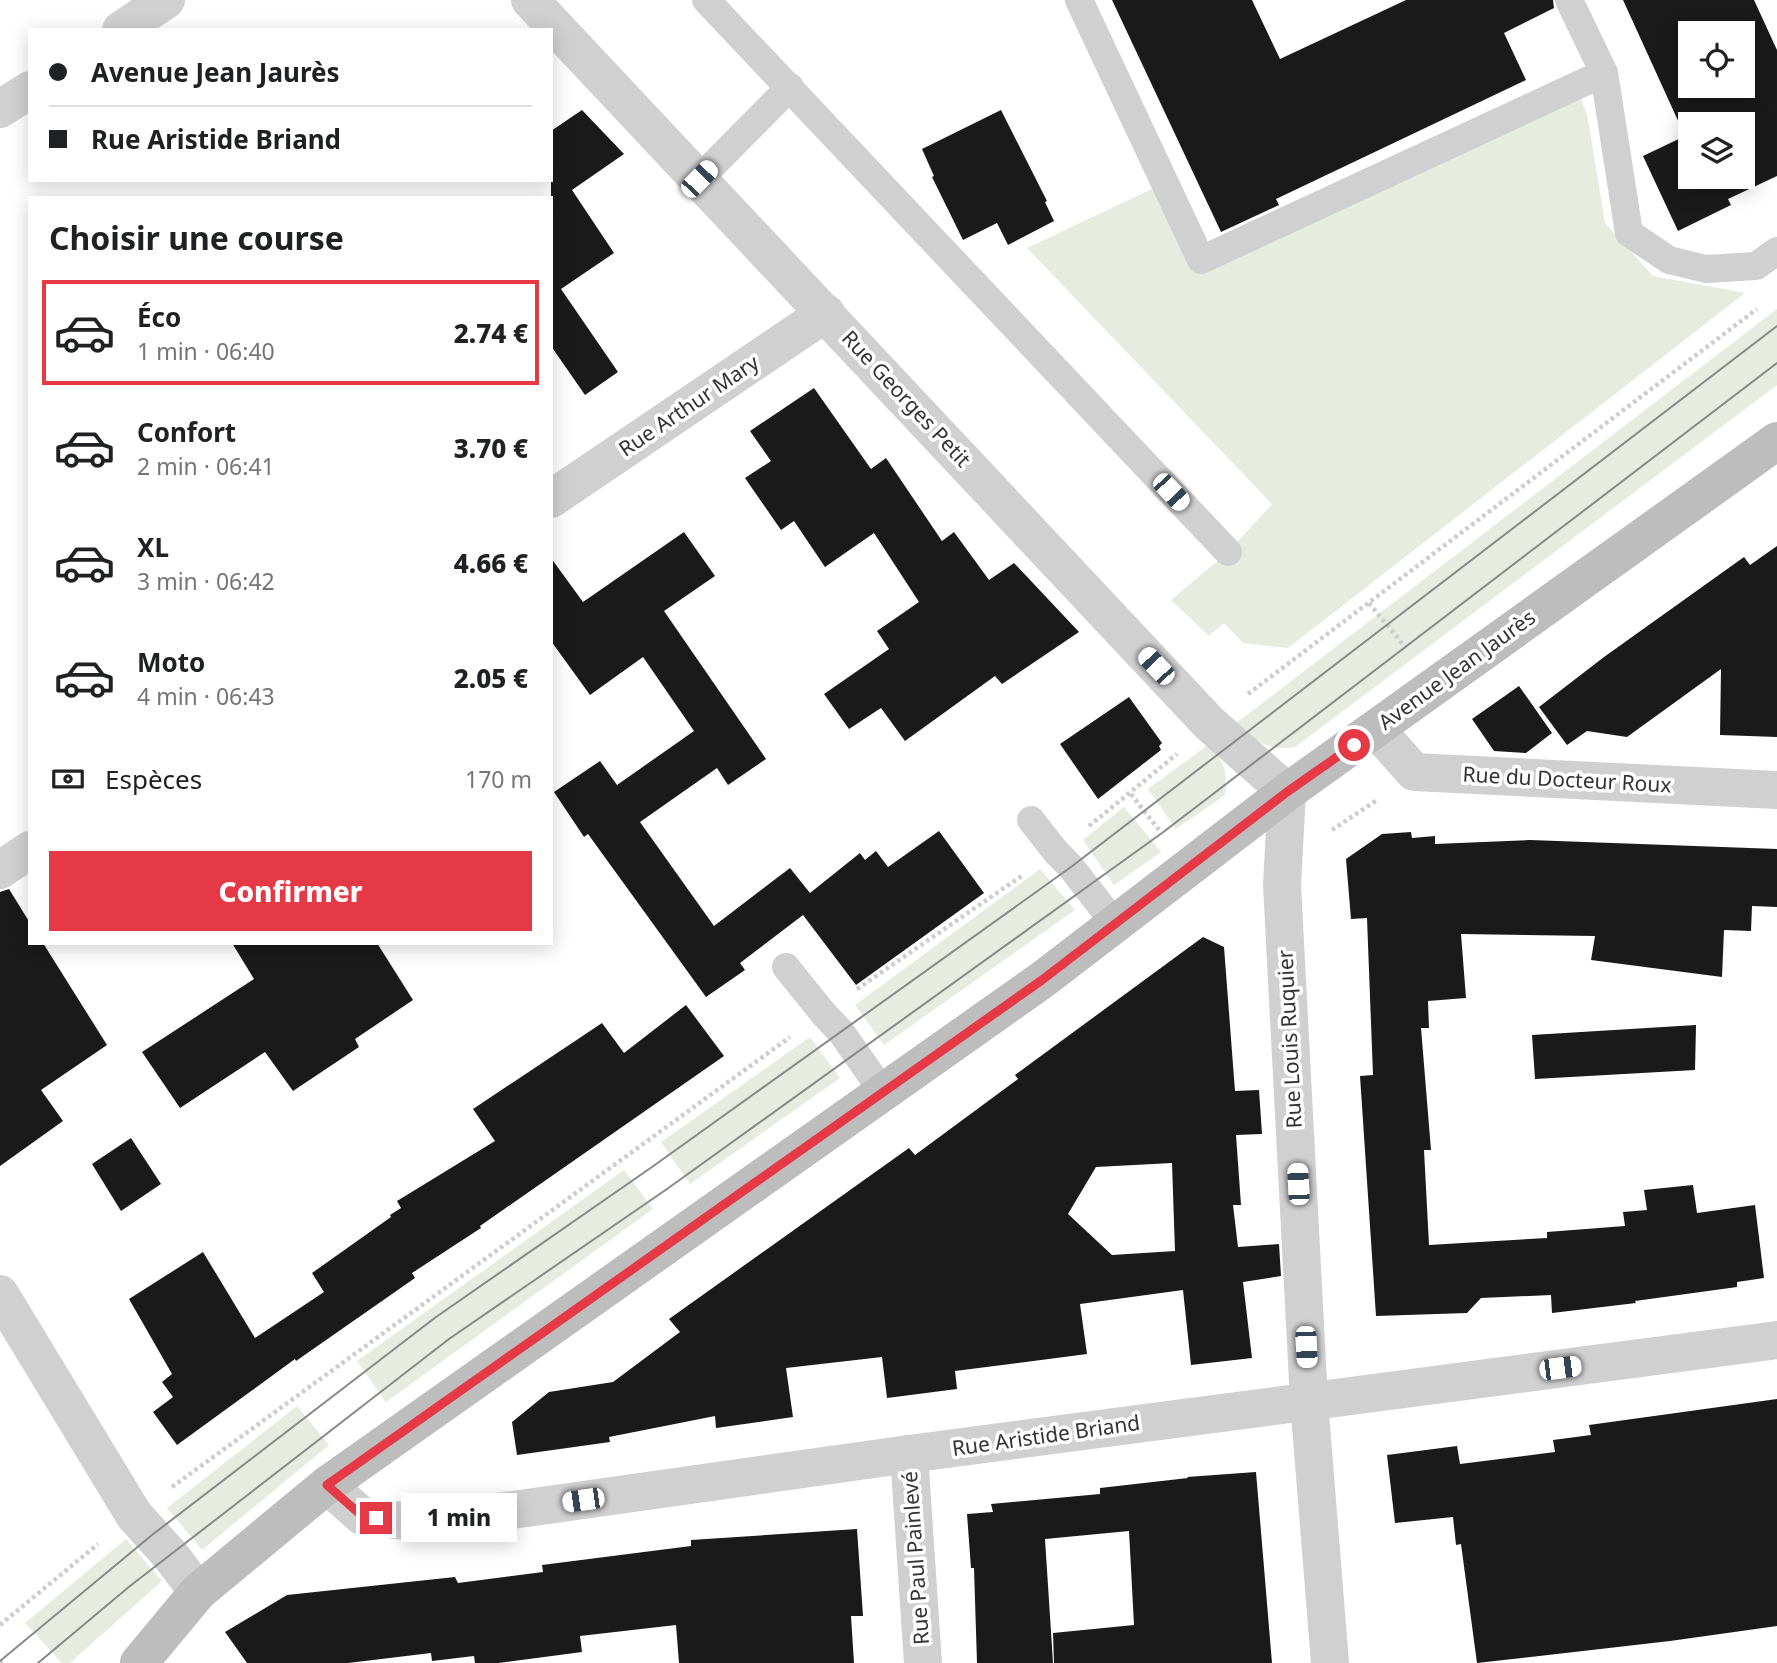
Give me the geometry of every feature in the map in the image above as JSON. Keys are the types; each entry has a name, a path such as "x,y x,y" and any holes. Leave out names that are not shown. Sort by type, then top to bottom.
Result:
{"street":[{"path":"124,28 166,0"},
{"name":"Rue Georges Petit","path":"530,0 1209,723 1287,792"},
{"path":"0,110 28,91"},
{"name":"Rue Arthur Mary","path":"553,498 826,313"},
{"name":"Avenue Jean Jaurès","path":"139,1663 198,1592 327,1485 1042,980 1287,792 1777,441"},
{"name":"Rue du Docteur Roux","path":"1376,729 1414,772 1777,790"},
{"name":"Rue Louis Ruquier","path":"1287,792 1282,885 1309,1401 1330,1663"},
{"path":"0,870 28,851"},
{"path":"0,1294 130,1509 198,1592"},
{"name":"Rue Aristide Briand","path":"327,1485 362,1516 420,1523 909,1454 1777,1340"},
{"name":"Rue Paul Painlevé","path":"909,1454 923,1663"}],"lane":[{"path":"706,0 1228,552"},
{"path":"1079,0 1201,260 1604,73"},
{"path":"1569,0 1604,73 1629,233 1669,260 1706,269 1755,266 1777,251"},
{"path":"699,179 790,86"},
{"path":"1031,820 1115,924"},
{"path":"786,967 841,1032 883,1092"}],"path":[{"path":"0,1625 130,1509 823,1013 1056,852 1165,765 1209,723 1766,302"}],"shaded area":[{"path":"1579,94 1587,114 1605,223 1653,276 1745,293 1288,648 1243,643 1224,623 1209,636 1171,600 1228,552 1272,504 1027,248 1156,187 1199,271"},
{"path":"1777,309 1777,385 1295,747 1269,746 1235,724"},
{"path":"1208,745 1224,767 1225,795 1176,829 1148,789"},
{"path":"1124,807 1161,852 1114,885 1083,840"},
{"path":"1040,869 1075,910 884,1045 855,1005"},
{"path":"810,1037 840,1078 690,1184 661,1142"},
{"path":"624,1170 653,1209 386,1402 357,1361"},
{"path":"297,1406 329,1445 202,1550 167,1508"},
{"path":"126,1539 162,1581 70,1663 62,1663 25,1623"}],"building":[{"path":"1112,0 1252,0 1280,59 1406,0 1553,0 1554,8 1504,33 1526,80 1276,199 1279,205 1221,232"},
{"path":"1623,0 1754,0 1777,50 1777,176 1755,186 1755,112 1678,112 1678,121"},
{"path":"582,110 624,154 572,190 614,253 561,289 618,372 585,395 553,349 553,130"},
{"path":"1001,110 1047,201 1045,202 1054,221 1008,245 997,223 963,240 932,177 934,176 922,149"},
{"path":"1678,139 1678,189 1749,189 1728,199 1731,205 1678,231 1643,156"},
{"path":"814,388 871,469 886,458 942,541 954,532 989,580 1014,563 1079,632 1002,684 995,676 905,741 881,708 849,729 824,694 889,649 877,631 919,602 874,533 825,567 794,521 781,530 745,478 771,461 750,431"},
{"path":"684,532 715,576 664,611 766,759 728,785 717,768 640,822 714,926 790,868 810,893 860,853 865,860 876,851 888,867 939,831 984,893 856,985 803,915 740,963 745,970 706,997 588,834 584,837 554,792 600,761 617,785 694,731 643,657 590,695 553,644 553,561 583,602"},
{"path":"1777,546 1777,737 1720,735 1721,669 1627,737 1587,731 1567,745 1539,707 1744,557 1750,565"},
{"path":"1519,686 1552,733 1526,753 1494,751 1472,719"},
{"path":"1129,697 1162,743 1159,746 1161,750 1098,799 1060,744"},
{"path":"1411,832 1412,838 1435,836 1435,844 1530,840 1777,849 1777,907 1752,906 1751,931 1724,930 1722,977 1591,960 1595,936 1461,934 1466,998 1428,1001 1429,1028 1421,1028 1431,1150 1424,1150 1429,1245 1547,1238 1547,1232 1625,1226 1623,1212 1647,1210 1644,1190 1693,1185 1697,1213 1755,1205 1764,1278 1737,1282 1737,1287 1552,1313 1551,1295 1481,1298 1467,1313 1376,1316 1360,1076 1373,1075 1367,918 1351,919 1346,859 1382,834"},
{"path":"9,889 28,920 28,945 44,945 107,1045 41,1090 63,1121 0,1166 0,892"},
{"path":"1203,937 1224,947 1235,1091 1259,1090 1262,1134 1236,1135 1241,1205 1233,1205 1238,1247 1279,1244 1281,1276 1243,1282 1252,1358 1191,1365 1183,1290 1080,1304 1087,1354 955,1371 957,1389 887,1398 882,1357 786,1368 793,1417 716,1428 715,1416 609,1437 610,1442 517,1455 512,1422 549,1392 613,1382 680,1332 669,1319 909,1148 915,1155 1018,1079 1015,1075","holes":["1172,1163 1175,1251 1112,1255 1068,1214 1096,1167"]},
{"path":"233,945 378,945 413,1000 355,1039 359,1047 293,1091 265,1052 180,1108 142,1052 254,979"},
{"path":"686,1005 724,1056 480,1226 481,1228 412,1273 415,1278 296,1361 295,1359 177,1445 153,1412 173,1397 162,1382 172,1374 129,1299 203,1252 255,1338 324,1292 312,1273 391,1217 390,1215 401,1208 397,1201 495,1141 473,1109 602,1023 624,1053"},
{"path":"1696,1025 1695,1070 1535,1079 1532,1035"},
{"path":"131,1138 161,1184 121,1211 92,1164"},
{"path":"1777,1399 1777,1626 1477,1663 1461,1544 1456,1545 1453,1517 1395,1523 1387,1455 1457,1446 1460,1464 1555,1452 1553,1440 1591,1435 1589,1425"},
{"path":"1256,1472 1272,1663 1054,1663 1053,1633 1134,1625 1129,1531 1045,1539 1053,1663 977,1663 974,1568 971,1568 967,1514 993,1512 991,1504 1100,1494 1100,1488"},
{"path":"857,1529 863,1616 851,1616 854,1663 679,1663 676,1625 580,1636 582,1652 498,1663 475,1663 474,1656 432,1661 431,1653 348,1663 247,1663 225,1632 287,1595 455,1577 458,1583 543,1572 542,1565 691,1546 691,1540"}],"tram line":[{"path":"0,1661 152,1535 436,1317 652,1167 1071,867 1777,326"},
{"path":"38,1663 130,1586 449,1339 667,1189 1162,833 1777,363"}],"route":[{"path":"376,1518 362,1516 327,1485 1042,980 1287,792 1354,745"}]}
